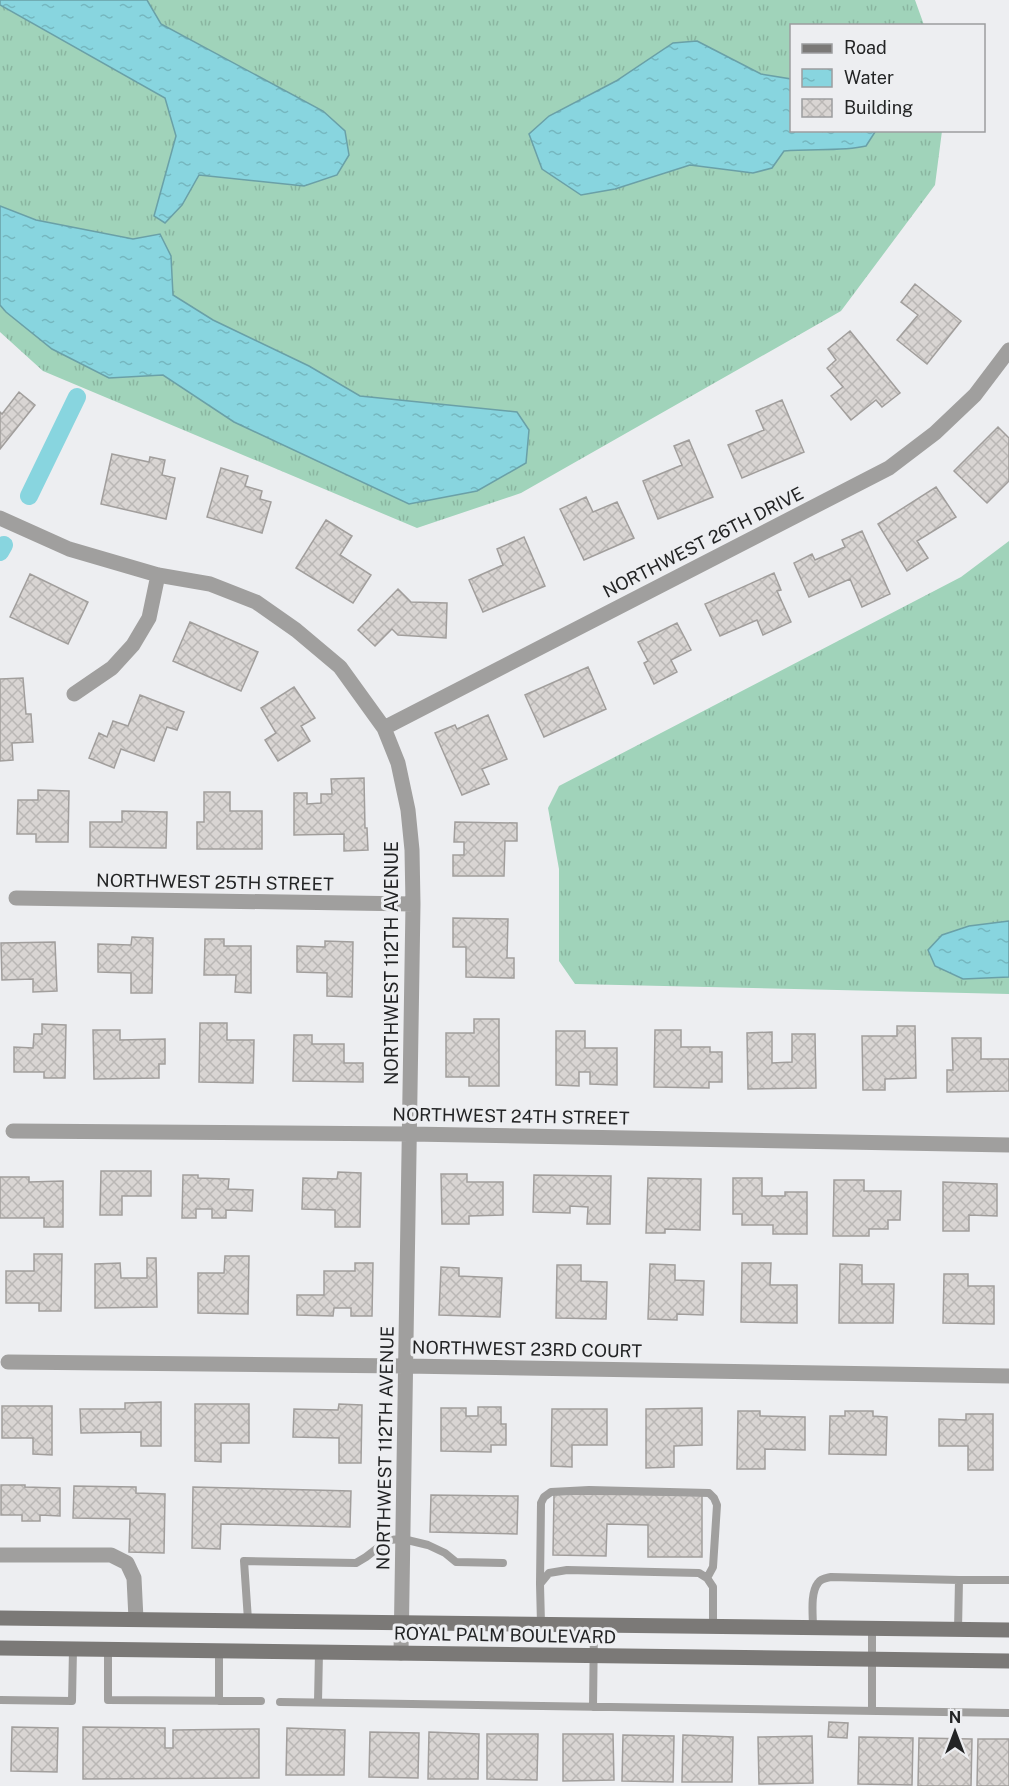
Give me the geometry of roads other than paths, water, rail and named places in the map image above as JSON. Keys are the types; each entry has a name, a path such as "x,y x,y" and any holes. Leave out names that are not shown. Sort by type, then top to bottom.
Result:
{"main road":[{"name":"ROYAL PALM BOULEVARD","path":"0,1618 1009,1630"},
{"name":"ROYAL PALM BOULEVARD","path":"0,1648 1009,1661"}],"street":[{"name":"NORTHWEST 26TH DRIVE","path":"384,728 889,468 935,433 975,395 1009,350"},
{"name":"NORTHWEST 112TH AVENUE","path":"0,518 69,549 159,575 210,584 256,602 296,630 340,667 384,728 398,763 408,810 412,850 413,904 402,1653"},
{"path":"74,694 112,668 133,645 149,618 159,575"},
{"name":"NORTHWEST 25TH STREET","path":"16,898 413,904"},
{"name":"NORTHWEST 24TH STREET","path":"13,1131 410,1134 1009,1145"},
{"name":"NORTHWEST 23RD COURT","path":"8,1362 1009,1376"},
{"path":"0,1555 111,1555 127,1563 134,1578 136,1619"}],"lane":[{"path":"541,1624 541,1503 544,1497 551,1492 589,1490 709,1493 717,1504 713,1567 707,1578"},
{"path":"248,1620 244,1561 356,1563 388,1540 403,1539 428,1545 456,1562 503,1563"},
{"path":"540,1584 549,1574 567,1570 699,1574 707,1578 713,1587 713,1626"},
{"path":"813,1628 814,1595 817,1583 823,1578 1009,1580"},
{"path":"958,1630 959,1580"},
{"path":"593,1707 594,1625"},
{"path":"872,1629 872,1711"},
{"path":"0,1700 72,1701 72,1648"},
{"path":"108,1649 108,1700 261,1701"},
{"path":"219,1651 219,1701"},
{"path":"318,1702 319,1652"},
{"path":"280,1702 1009,1713"}],"water":[{"path":"0,0 147,0 161,24 323,111 345,131 349,155 337,175 304,186 199,175 182,205 165,223 154,216 176,136 165,98 0,5"},
{"path":"697,41 761,74 790,79 790,132 875,132 866,146 784,151 772,168 753,173 690,165 615,189 581,195 542,169 529,134 549,116 616,81 673,43"},
{"path":"0,206 36,220 133,239 160,234 171,256 173,295 213,320 309,366 360,396 517,412 529,430 526,463 477,491 409,504 234,422 163,375 109,378 52,349 0,305"},
{"path":"1009,921 1009,977 963,979 935,966 928,950 942,935 969,926"}],"waterway":[{"path":"29,496 77,397"},
{"path":"0,552 4,545"}]}
